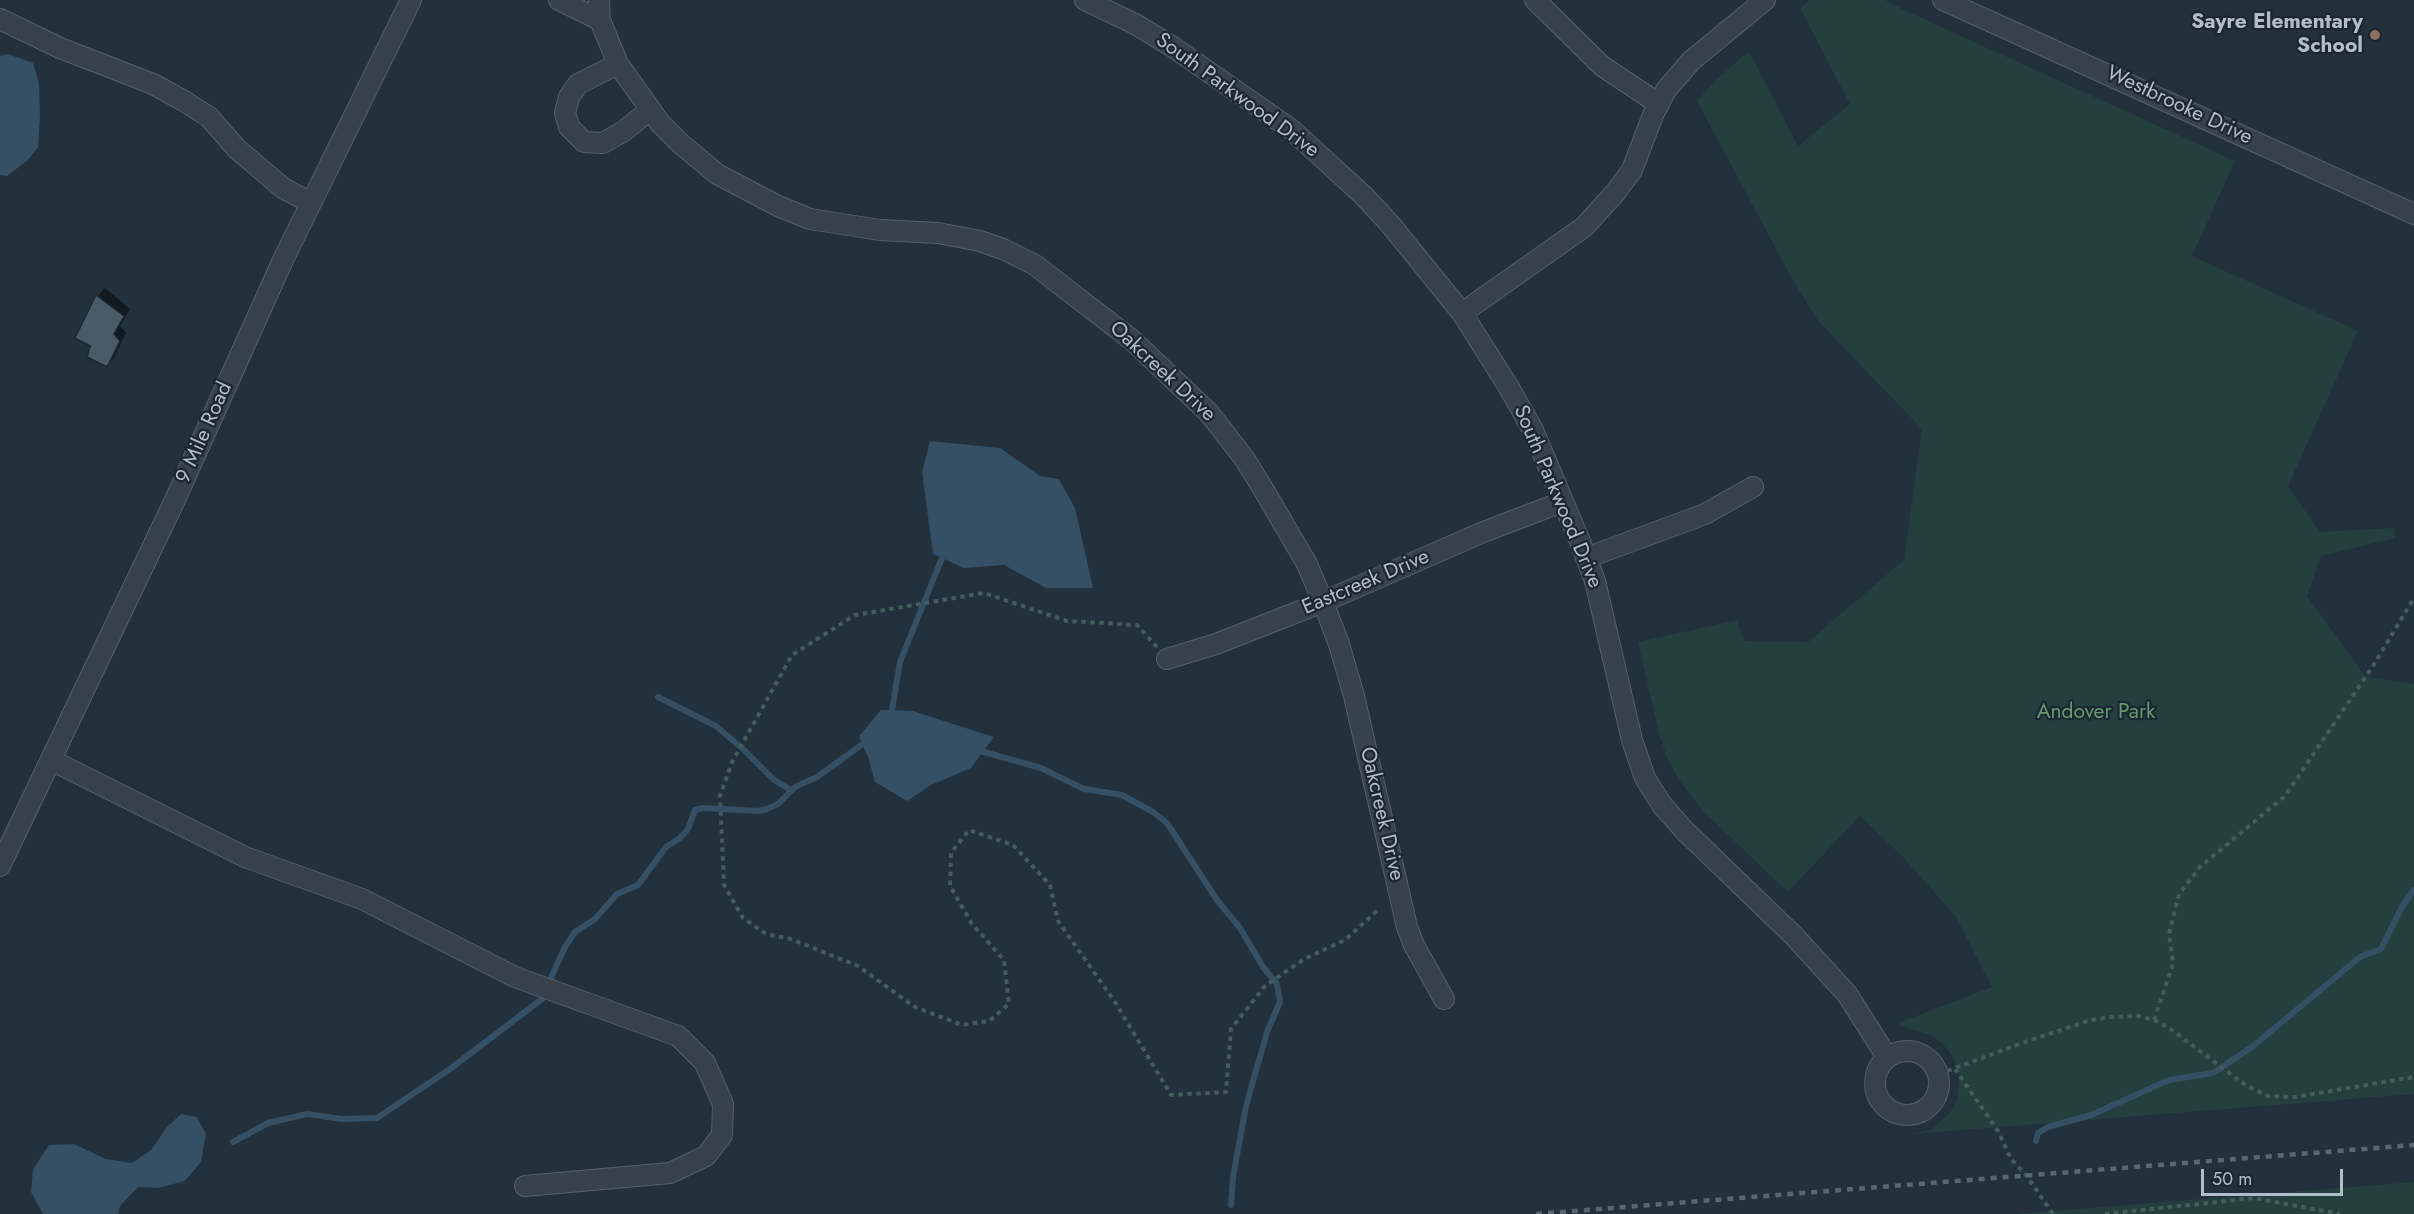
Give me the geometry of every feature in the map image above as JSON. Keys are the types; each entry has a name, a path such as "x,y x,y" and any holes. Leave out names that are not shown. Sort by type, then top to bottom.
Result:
{"street":[{"name":"9 Mile Road","path":"0,866 174,502 311,203 411,0"},
{"path":"559,0 600,20"},
{"name":"Oakcreek Drive","path":"599,0 600,20 618,64 660,123 717,174 778,206 810,219 880,230 938,233 980,241 1003,249 1035,265 1132,340 1209,413 1244,458 1262,487 1307,564 1323,602 1339,644 1354,696 1407,927 1414,945 1444,999"},
{"name":"South Parkwood Drive","path":"1085,0 1135,24 1173,47 1292,130 1364,196 1390,224 1462,314 1509,386 1533,430 1586,558 1595,581 1632,740 1645,778 1662,805 1684,830 1794,936 1847,994 1887,1057"},
{"path":"1535,0 1602,66 1659,104"},
{"path":"1462,314 1584,227 1615,193 1632,170 1666,90 1691,62 1764,0"},
{"name":"Westbrooke Drive","path":"1943,0 2414,214"},
{"path":"0,19 60,48 153,84 184,100 209,117 237,149 283,188 311,203"},
{"path":"618,64 578,84 569,97 565,113 569,127 584,142 603,143 624,131 651,110"},
{"path":"1586,558 1705,514 1753,487"},
{"name":"Eastcreek Drive","path":"1167,659 1216,644 1323,602 1481,533 1562,502"},
{"path":"51,760 245,857 362,899 515,977 678,1036 705,1063 723,1104 722,1136 706,1156 670,1173 525,1186"},
{"path":"1906,1050 1917,1052 1947,1071 1931,1105 1922,1111 1902,1115 1883,1105 1874,1086 1879,1065 1896,1052 1906,1050"}],"path":[{"path":"1167,659 1137,625 1067,621 984,593 855,615 792,655 732,762 720,796 724,885 742,918 766,934 791,939 858,966 915,1007 962,1025 989,1021 1009,1004 1004,960 972,924 950,886 951,853 969,830 1013,845 1050,885 1058,921 1115,1002 1171,1095 1226,1092 1232,1029 1265,986 1304,959 1345,940 1378,909"},
{"path":"2154,1020 2173,964 2169,934 2179,894 2201,866 2285,796 2373,666 2414,598"},
{"path":"2054,1214 2026,1175 2011,1159 1998,1131 1947,1071 2022,1043 2088,1022 2109,1017 2138,1016 2154,1020 2169,1028 2244,1084 2268,1096 2295,1096 2414,1077"},
{"path":"2105,1214 2254,1198 2340,1214"}],"green space":[{"name":"Andover Park","path":"1810,0 1885,0 2235,161 2192,256 2358,331 2288,486 2320,532 2394,528 2395,538 2321,556 2307,596 2366,677 2414,684 2414,1094 1912,1134 1932,1129 1949,1114 1958,1095 1959,1076 1953,1057 1942,1043 1931,1035 1909,1029 1898,1023 1992,987 1956,917 1904,858 1860,816 1788,892 1705,813 1679,780 1668,760 1660,737 1638,642 1737,620 1744,641 1808,642 1904,560 1922,429 1819,322 1791,277 1697,101 1716,80 1749,51 1798,146 1850,104 1800,8"},
{"path":"2414,1182 2414,1214 2015,1214"}],"water":[{"path":"8,54 33,63 39,83 40,116 38,147 28,160 7,176 0,175 0,56"},
{"path":"930,441 1000,448 1040,476 1059,479 1075,508 1093,588 1046,588 1004,565 964,568 933,554 922,472"},
{"path":"881,710 913,711 994,737 971,768 931,785 907,801 875,782 859,736"},
{"path":"181,1114 197,1117 206,1134 201,1162 185,1181 158,1188 138,1187 120,1206 118,1214 43,1214 31,1192 33,1169 49,1145 74,1144 106,1159 132,1163 151,1150 167,1127"}],"building":[{"path":"96,295 124,316 114,334 120,341 107,367 87,357 90,346 75,338"}],"waterway":[{"path":"891,716 900,662 942,558"},
{"path":"658,697 716,726 774,780 791,790"},
{"path":"549,982 565,947 575,932 595,919 617,894 638,885 666,847 680,838 688,829 695,810 703,808 759,811 767,809 778,804 795,787 817,777 867,741"},
{"path":"977,750 1041,768 1084,789 1122,795 1153,812 1167,823 1217,900 1240,928 1263,967 1277,984 1280,1002 1267,1032 1246,1106 1233,1177 1231,1205"},
{"path":"2036,1141 2038,1133 2048,1127 2091,1115 2169,1080 2213,1073 2252,1047 2360,957 2381,949 2403,905 2414,890"},
{"path":"233,1142 268,1123 307,1114 342,1119 377,1118 450,1069 542,999"}],"railway":[{"path":"1536,1214 2414,1145"}],"place":[{"name":"Sayre Elementary School","path":"2375,35"}]}
